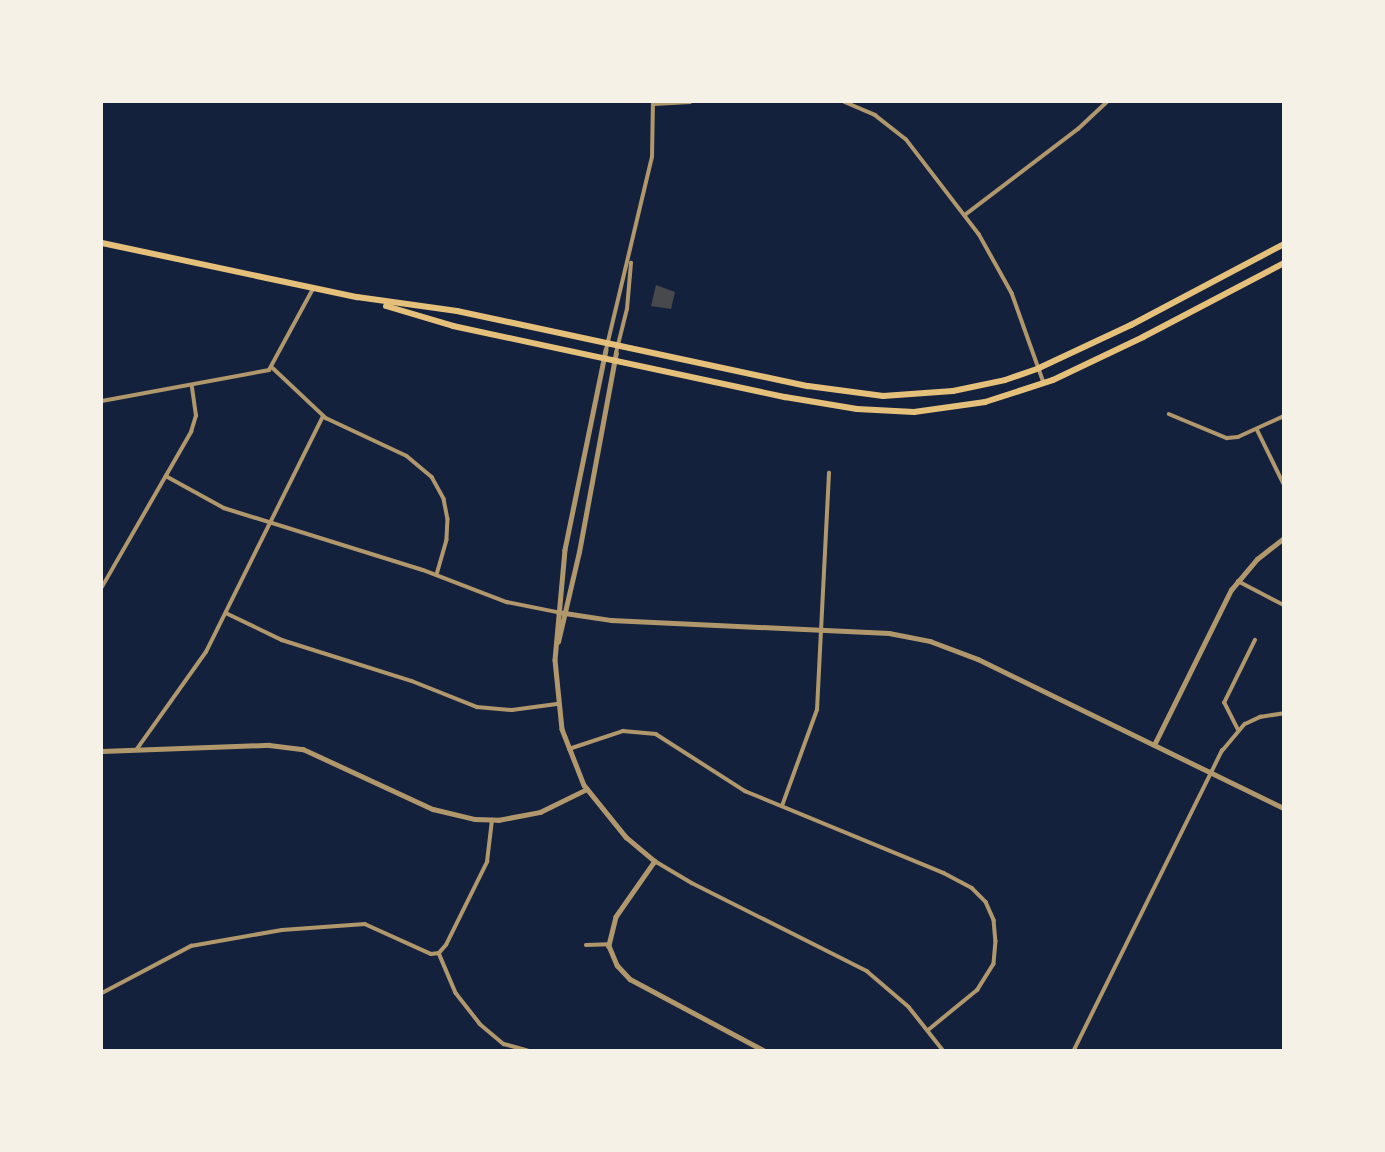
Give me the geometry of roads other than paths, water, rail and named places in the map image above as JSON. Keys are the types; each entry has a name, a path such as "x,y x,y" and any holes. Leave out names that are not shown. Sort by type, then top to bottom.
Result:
{"main road":[{"path":"102,243 357,298 453,326 606,350 619,345 808,386 866,395 953,391 1005,380 1121,330 1283,244"},
{"path":"357,298 457,311 606,350 615,357 807,402 883,411 955,408 1009,396 1044,384 1143,337 1283,263"}],"street":[{"path":"690,102 653,103 652,157 633,247 606,350 565,550 557,612 557,704 569,749 587,789 626,838 655,861 692,883 854,963 888,987 929,1030 943,1051"},
{"path":"845,102 876,115 900,133 965,215 1007,283 1044,384"},
{"path":"965,215 1078,130 1107,102"},
{"path":"555,660 579,552 615,357 627,309 633,247"},
{"path":"273,368 314,288"},
{"path":"102,401 192,386 273,368"},
{"path":"273,368 323,416 412,459 436,482 444,499 448,519 447,540 437,575"},
{"path":"102,587 194,426 196,412 192,386"},
{"path":"1169,414 1221,437 1233,438 1283,416"},
{"path":"136,750 191,678 323,416"},
{"path":"1258,429 1283,484"},
{"path":"782,806 816,718 829,473"},
{"path":"166,477 218,505 437,575 508,602 611,620 898,634 945,645 1283,808"},
{"path":"1154,745 1223,604 1257,559 1283,538"},
{"path":"1238,581 1283,605"},
{"path":"226,613 282,640 412,681 477,707 512,710 557,704"},
{"path":"1238,730 1224,703 1255,640"},
{"path":"1074,1051 1211,773 1238,730 1255,719 1283,713"},
{"path":"569,749 624,731 649,732 675,744 737,787 944,873 972,888 986,902 996,930 996,953 990,973 970,998 929,1030"},
{"path":"102,751 269,745 303,749 433,809 467,818 492,820 540,812 587,789"},
{"path":"102,993 191,946 282,930 365,924 431,954 439,953 444,949 487,862 492,820"},
{"path":"655,861 616,917 609,944 617,965 631,979 763,1051"},
{"path":"586,945 609,944"},
{"path":"439,953 456,993 480,1024 504,1044 527,1051"}]}
